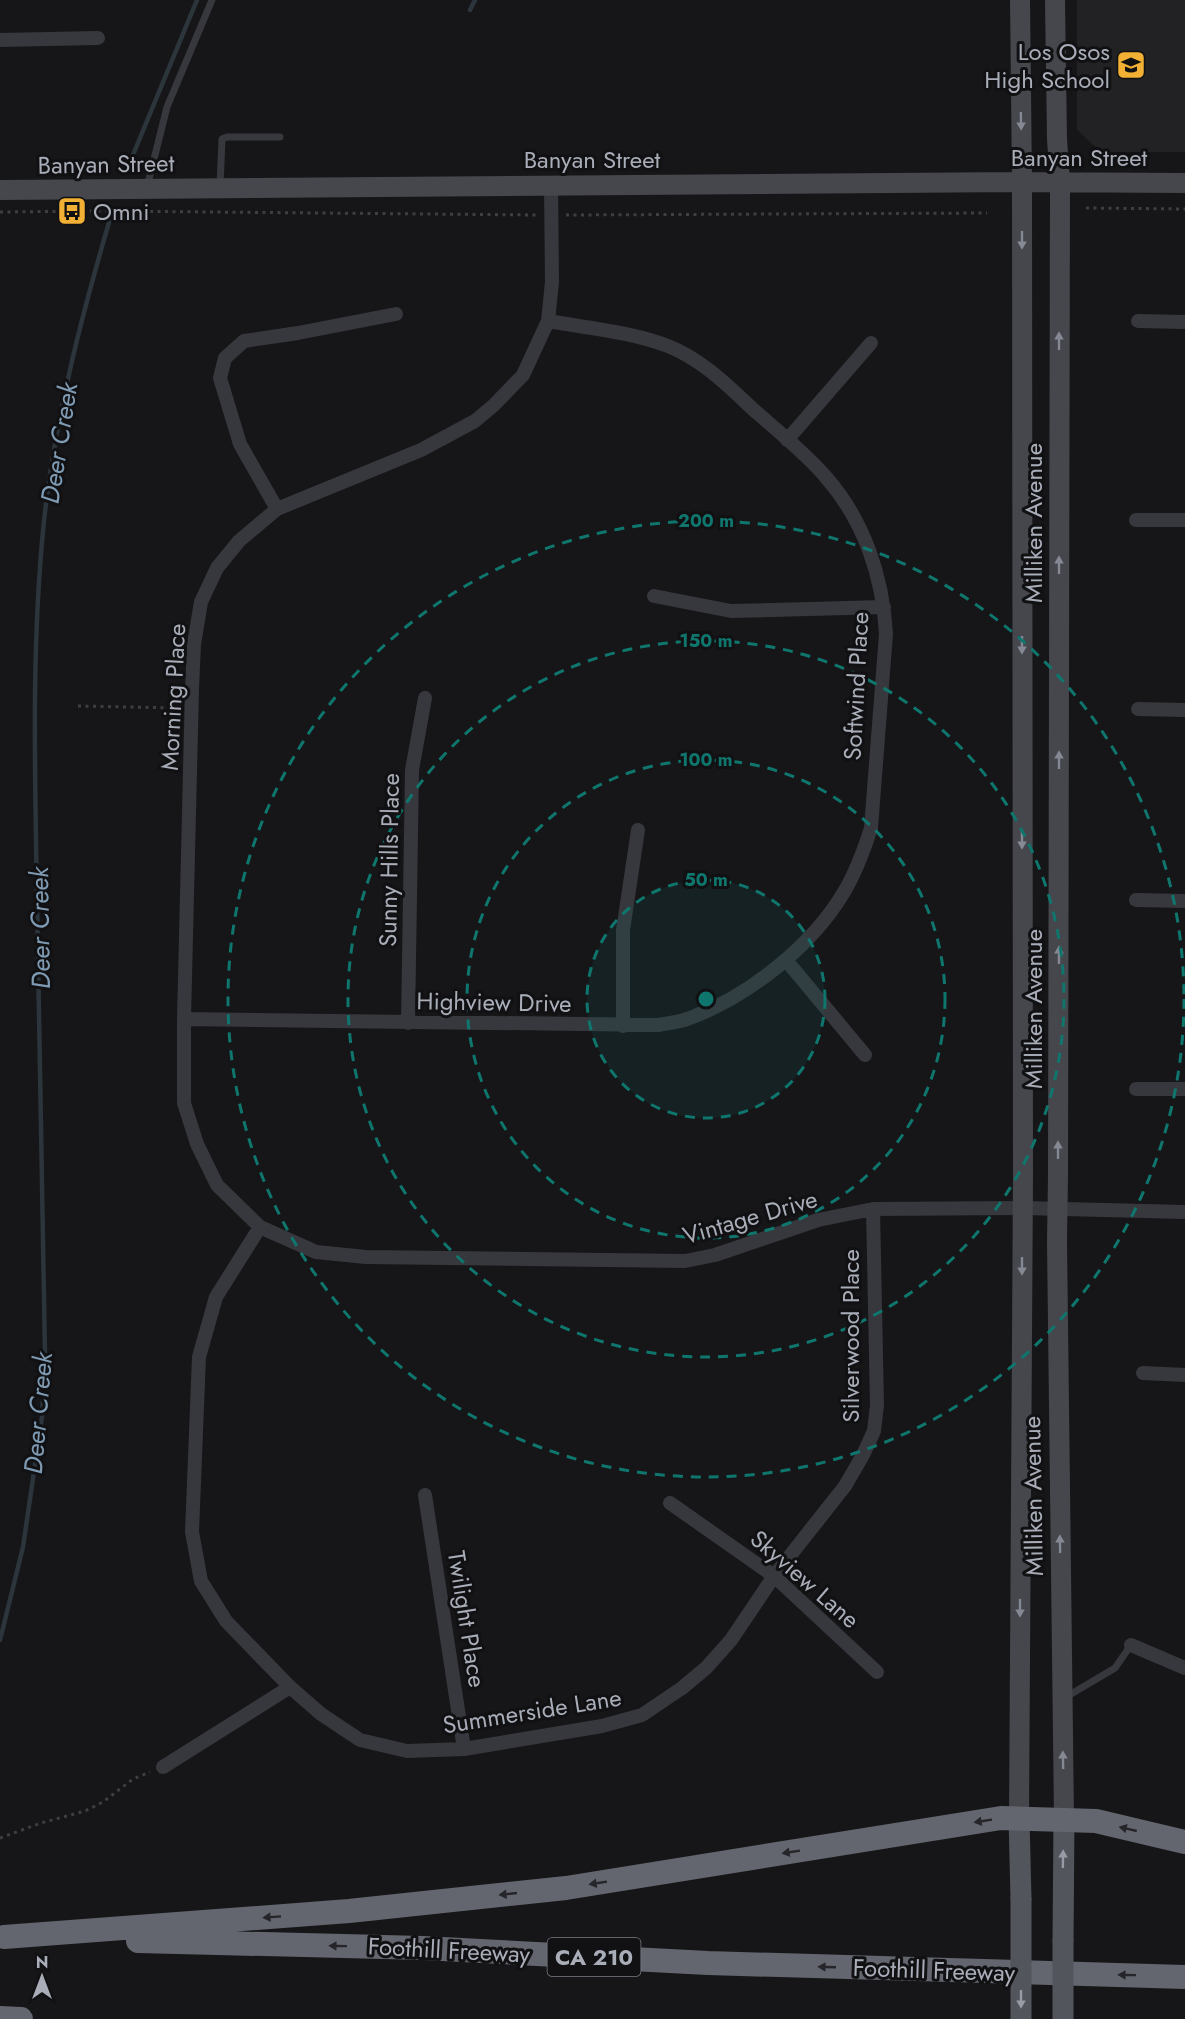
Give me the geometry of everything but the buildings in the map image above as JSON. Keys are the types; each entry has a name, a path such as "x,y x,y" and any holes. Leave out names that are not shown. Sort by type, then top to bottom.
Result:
{"highway":[{"path":"2,1937 349,1911 566,1888 1001,1818 1095,1821 1185,1842"},
{"name":"Foothill Freeway","path":"2,1937 423,1948 708,1964 1185,1977"},
{"path":"0,2018 21,2019"}],"main road":[{"name":"Milliken Avenue","path":"1020,0 1023,1208 1019,1818 1021,2019"},
{"name":"Milliken Avenue","path":"1054,0 1060,182 1059,1176 1057,1209 1064,1819 1063,2019"},
{"name":"Banyan Street","path":"0,190 1022,182 1185,183"}],"street":[{"path":"0,40 98,38"},
{"name":"Morning Place","path":"260,1227 217,1185 197,1144 184,1103 184,1019 194,644 201,602 217,568 239,541 277,509 421,450 475,421 523,375 548,321 552,282 551,185"},
{"path":"277,509 240,444 220,378 225,358 244,341 396,314"},
{"name":"Softwind Place","path":"548,321 624,334 668,346 698,361 788,440 825,476 854,516 872,555 884,607 886,634 871,828 861,858 844,892 818,930 786,960"},
{"path":"1138,321 1185,322"},
{"path":"788,440 871,343"},
{"path":"1137,520 1185,520"},
{"path":"654,596 731,611 884,607"},
{"name":"Sunny Hills Place","path":"408,1023 412,770 425,698"},
{"path":"1138,709 1185,710"},
{"path":"623,1026 623,930 638,830"},
{"path":"1137,900 1185,901"},
{"path":"786,960 865,1055"},
{"name":"Highview Drive","path":"184,1019 658,1025 688,1019 746,990 786,960"},
{"path":"1136,1089 1185,1089"},
{"name":"Vintage Drive","path":"260,1227 316,1252 366,1257 685,1261 716,1256 818,1220 873,1209 1023,1208 1185,1212"},
{"name":"Silverwood Place","path":"774,1576 844,1486 863,1455 874,1431 877,1405 873,1209"},
{"name":"Summerside Lane","path":"260,1227 216,1297 199,1357 192,1532 201,1581 226,1621 290,1687 321,1714 360,1740 407,1751 464,1749 602,1726 642,1715 706,1668 731,1640 774,1576"},
{"path":"1143,1373 1185,1375"},
{"name":"Twilight Place","path":"425,1495 464,1749"},
{"name":"Skyview Lane","path":"670,1503 774,1576 877,1672"},
{"path":"1131,1645 1185,1668"},
{"path":"163,1767 290,1687"}],"lane":[{"path":"147,189 167,107 212,0"},
{"path":"220,188 222,139 226,137 280,137"},
{"path":"1062,1700 1115,1668 1131,1645"}],"path":[{"path":"1086,208 1185,209"},
{"path":"0,212 123,211"},
{"path":"78,706 193,709"},
{"path":"0,1838 41,1822 85,1811 103,1802 133,1779 163,1767"}],"shaded area":[{"name":"Los Osos High School","path":"1077,0 1185,0 1185,152 1101,152 1077,130"}],"waterway":[{"name":"Deer Creek","path":"128,167 197,0"},
{"path":"470,10 475,0"},
{"name":"Deer Creek","path":"0,1640 23,1547 42,1417 45,1354 35,758 40,568 49,483 62,406 79,331 110,219"}],"place":[{"name":"Los Osos High School","path":"1131,65"},
{"name":"Omni","path":"72,211"}]}
